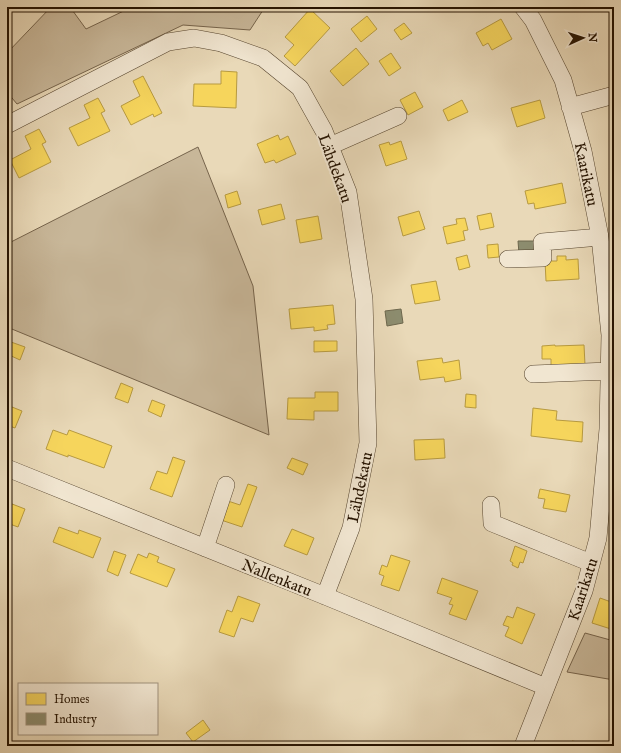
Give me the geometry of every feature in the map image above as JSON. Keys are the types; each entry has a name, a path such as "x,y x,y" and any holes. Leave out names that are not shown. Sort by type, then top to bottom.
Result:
{"street":[{"name":"Kaarikatu","path":"523,7 533,20 563,80 583,151 600,237 611,309 609,371 611,401 608,429 606,537 591,563 584,591 523,746"},
{"name":"Lähdekatu","path":"7,125 168,42 194,38 222,43 263,58 300,88 324,131 348,192 364,299 368,443 351,528 325,596"},
{"path":"570,107 614,96"},
{"path":"330,146 398,116"},
{"path":"508,259 543,258 542,242 600,237"},
{"path":"533,374 609,371"},
{"name":"Nallenkatu","path":"7,468 546,687"},
{"path":"205,548 226,485"},
{"path":"491,505 492,523 591,563"}],"shaded area":[{"path":"51,7 70,7 86,29 132,7 265,7 250,30 183,25 17,104 7,92 7,53"},
{"path":"198,147 253,286 269,435 7,327 7,244"},
{"path":"585,633 614,641 614,680 567,672"}],"building: Homes":[{"path":"310,9 330,28 295,66 284,56 294,45 285,37"},
{"path":"367,16 377,29 361,42 351,29"},
{"path":"501,19 512,39 492,50 488,43 483,46 476,33"},
{"path":"404,23 412,33 401,40 394,30"},
{"path":"356,48 369,64 343,86 330,71"},
{"path":"391,53 401,68 389,76 379,61"},
{"path":"221,71 237,72 236,108 193,106 194,84 221,84"},
{"path":"143,76 162,113 154,117 153,114 131,125 121,106 140,96 133,81"},
{"path":"415,92 423,107 408,115 400,100"},
{"path":"98,98 105,111 101,113 110,131 78,146 69,128 90,118 84,105"},
{"path":"462,100 468,112 448,121 443,110"},
{"path":"540,100 545,118 517,127 511,108"},
{"path":"39,129 46,142 42,144 51,162 19,178 10,160 31,149 25,136"},
{"path":"278,135 280,140 288,136 296,154 276,163 274,160 265,163 257,144"},
{"path":"401,141 407,159 386,166 379,145 389,142 390,145"},
{"path":"562,183 566,203 535,209 534,203 528,204 525,191"},
{"path":"237,191 241,204 228,208 225,195"},
{"path":"281,204 285,219 262,225 258,210"},
{"path":"419,211 425,229 403,236 398,217"},
{"path":"491,213 494,227 480,230 477,216"},
{"path":"318,216 322,239 300,243 296,220"},
{"path":"465,218 468,230 463,231 465,240 447,244 443,227 457,224 456,219"},
{"path":"498,244 499,257 488,258 487,245"},
{"path":"467,255 470,267 459,270 456,258"},
{"path":"557,256 566,256 566,260 578,259 579,279 546,281 545,261 557,261"},
{"path":"436,281 440,300 415,304 411,285"},
{"path":"333,305 335,324 327,325 328,329 314,331 314,327 291,329 289,309"},
{"path":"314,341 337,341 337,351 314,352"},
{"path":"11,342 25,347 20,360 7,354"},
{"path":"584,345 585,365 551,366 551,359 542,359 542,346"},
{"path":"442,358 443,363 459,360 461,379 445,382 444,377 420,380 417,361"},
{"path":"121,383 133,388 128,403 115,398"},
{"path":"315,392 338,392 338,411 314,411 314,420 287,419 288,398 315,398"},
{"path":"466,394 476,395 476,408 465,407"},
{"path":"152,400 165,405 161,417 148,411"},
{"path":"7,405 22,411 15,428 7,425"},
{"path":"533,408 557,411 556,420 583,422 582,442 531,436"},
{"path":"53,430 67,435 69,430 112,446 104,468 46,449"},
{"path":"444,439 445,458 415,460 414,440"},
{"path":"173,457 185,461 172,497 150,489 157,471 167,474"},
{"path":"292,458 308,464 303,475 287,468"},
{"path":"248,484 257,487 242,527 221,520 228,501 240,505"},
{"path":"540,489 570,495 566,512 543,508 545,499 538,498"},
{"path":"7,502 25,509 18,527 7,523"},
{"path":"59,527 78,534 79,530 101,538 93,558 53,542"},
{"path":"292,529 314,538 307,555 284,546"},
{"path":"515,546 527,551 523,563 520,562 518,568 512,565 513,563 510,561"},
{"path":"114,551 126,555 118,576 107,571"},
{"path":"149,553 159,557 157,562 175,569 167,587 130,573 138,554 147,558"},
{"path":"391,555 410,561 399,591 381,585 384,576 379,574 382,565 387,567"},
{"path":"442,578 478,591 466,620 449,614 453,605 449,604 452,598 437,593"},
{"path":"238,596 260,604 253,622 241,618 234,637 219,632 227,610 232,612"},
{"path":"600,598 614,603 614,621 611,629 592,623"},
{"path":"517,607 535,614 522,644 505,636 509,627 503,625 507,616 513,618"},
{"path":"203,720 210,730 193,742 186,733"},
{"path":"572,741 595,745 571,746"}],"building: Industry":[{"path":"518,241 536,241 536,253 519,254"},
{"path":"401,309 403,323 387,326 385,311"}]}
